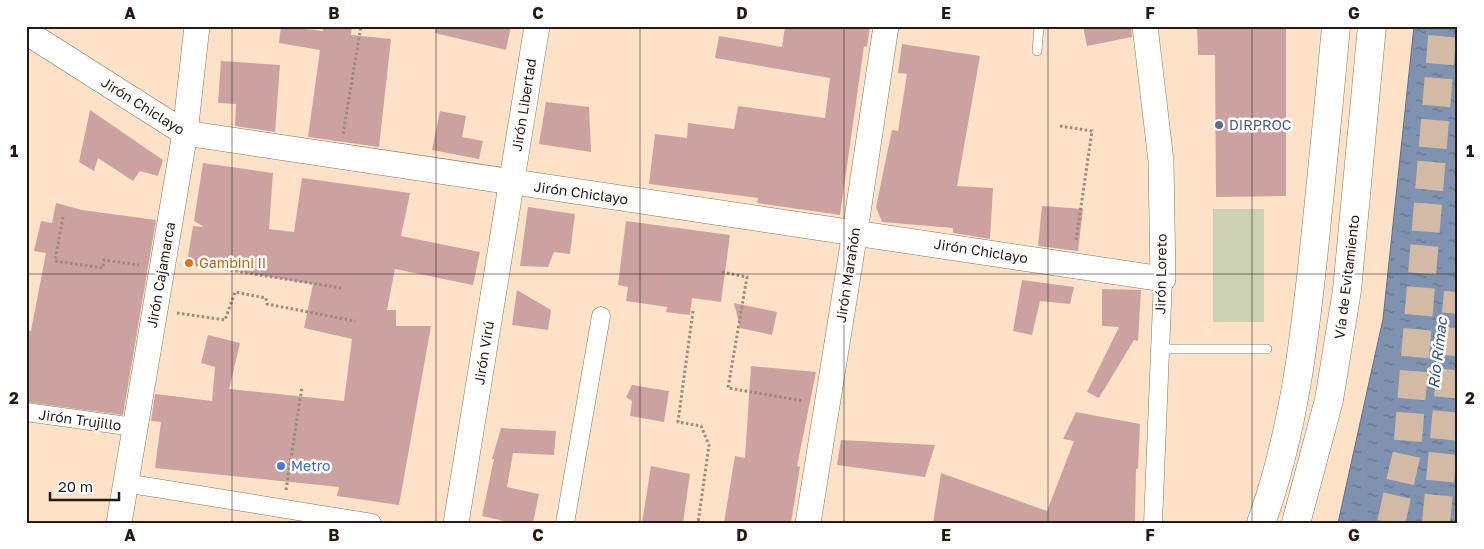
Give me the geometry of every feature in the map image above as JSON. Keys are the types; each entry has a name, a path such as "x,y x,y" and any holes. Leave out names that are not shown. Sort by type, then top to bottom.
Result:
{"highway":[{"path":"1261,523 1272,494 1295,396 1311,287 1336,26"},
{"name":"Vía de Evitamiento","path":"1296,523 1329,400 1345,299 1372,26"}],"main road":[{"name":"Jirón Cajamarca","path":"119,523 185,133 197,26"},
{"name":"Jirón Libertad","path":"512,183 537,26"},
{"name":"Jirón Marañón","path":"808,523 886,26"},
{"name":"Jirón Loreto","path":"1145,26 1161,161 1163,279"},
{"name":"Jirón Chiclayo","path":"26,32 185,133 1163,279"},
{"name":"Jirón Virú","path":"456,523 512,183"}],"street":[{"name":"Jirón Loreto","path":"1153,523 1163,279"},
{"path":"565,523 601,316"},
{"name":"Jirón Trujillo","path":"26,412 134,427"},
{"path":"125,483 372,523"}],"lane":[{"path":"1037,51 1039,26"},
{"path":"1160,349 1267,349"}],"path":[{"path":"339,157 361,26"},
{"path":"1060,126 1092,131 1072,265"},
{"path":"63,216 55,261 103,268 104,260 162,264 341,288"},
{"path":"722,272 747,278 728,388 827,405"},
{"path":"155,310 225,320 235,292 266,298 267,304 355,321"},
{"path":"692,311 678,422 701,426 709,445 698,523"},
{"path":"283,508 302,387"}],"green space":[{"path":"1213,209 1264,209 1264,322 1213,322"}],"water":[{"name":"Río Rímac","path":"1414,26 1458,26 1458,523 1338,523 1383,319"}],"building":[{"path":"281,26 323,31 323,26 352,26 351,35 391,39 379,147 308,137 320,50 279,43"},
{"path":"436,26 511,26 506,50 435,33"},
{"path":"785,26 870,26 867,47 864,46 840,215 757,203 758,198 649,184 655,134 687,138 688,123 734,129 738,106 825,118 830,78 715,58 719,36 782,47"},
{"path":"1083,26 1131,26 1132,37 1087,46"},
{"path":"1197,26 1286,26 1286,196 1216,197 1215,55 1198,55"},
{"path":"902,44 980,56 957,186 993,188 990,239 953,233 953,228 882,222 876,207 892,130 898,131 907,74 898,73"},
{"path":"221,61 280,65 275,132 235,126 236,104 218,103"},
{"path":"546,102 589,107 591,152 539,144"},
{"path":"90,110 163,160 158,176 140,171 133,181 98,158 94,171 79,162"},
{"path":"440,111 466,116 462,137 483,141 479,159 432,150"},
{"path":"203,163 273,173 269,229 294,232 302,178 410,193 401,236 480,252 473,285 395,269 387,310 396,310 396,326 431,326 399,505 337,496 339,487 155,468 161,422 151,421 155,394 212,401 215,367 201,363 208,335 240,343 229,389 344,401 352,339 304,328 313,284 187,263 193,226 204,227 194,221"},
{"path":"56,203 82,210 156,220 123,415 26,402 26,330 31,331 46,253 34,251 41,221 52,223"},
{"path":"1042,206 1083,209 1078,251 1038,246"},
{"path":"528,207 575,214 570,254 554,252 548,267 520,266"},
{"path":"626,221 730,235 721,302 692,298 690,315 666,312 667,307 626,301 628,287 618,285"},
{"path":"1022,280 1074,287 1070,304 1040,301 1032,335 1013,331"},
{"path":"1102,289 1141,290 1138,341 1134,340 1099,398 1087,392 1119,327 1102,326"},
{"path":"517,290 551,310 548,330 512,325"},
{"path":"734,303 777,312 772,335 740,328"},
{"path":"751,366 816,372 797,466 800,467 791,523 724,523 735,456 745,458"},
{"path":"632,385 669,391 664,422 630,416 632,401 626,397"},
{"path":"1076,412 1140,424 1138,469 1136,469 1135,523 933,523 941,473 1047,511 1074,441 1063,439"},
{"path":"501,428 556,431 554,455 513,453 507,487 539,494 533,523 513,523 482,516 494,459 492,459"},
{"path":"841,440 935,445 925,477 837,465"},
{"path":"651,466 690,474 683,523 642,523"}],"tunnel":[{"path":"1391,523 1407,452 1443,26"},
{"path":"1436,523 1458,292"}],"place":[{"name":"DIRPROC","path":"1219,125"},
{"name":"Gambini II","path":"189,263"},
{"name":"Metro","path":"281,466"}]}
